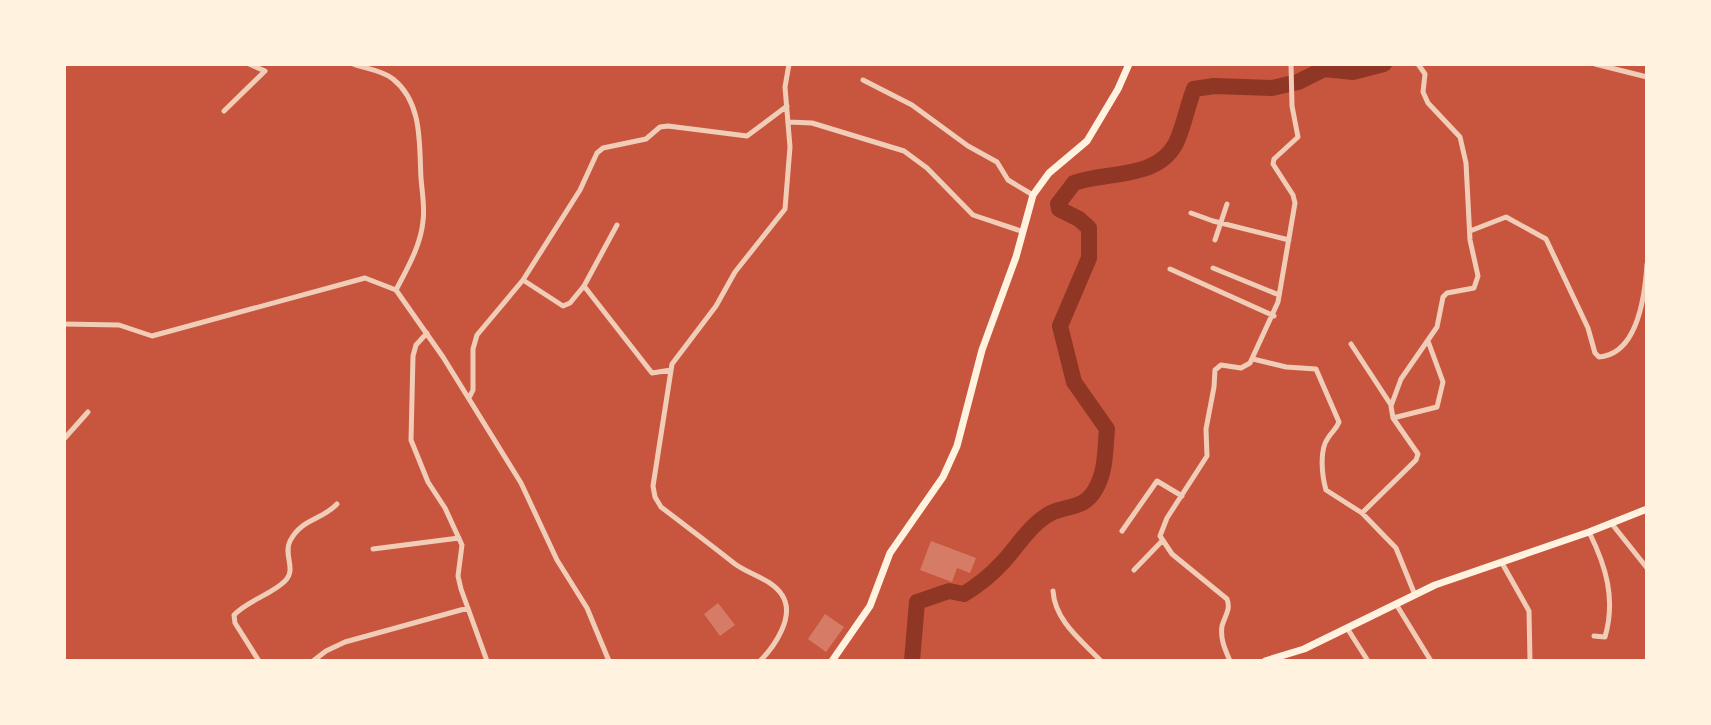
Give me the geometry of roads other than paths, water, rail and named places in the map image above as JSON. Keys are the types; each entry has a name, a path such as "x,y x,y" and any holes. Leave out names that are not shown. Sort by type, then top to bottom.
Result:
{"main road":[{"path":"832,661 870,606 890,553 943,477 957,446 982,350 1016,257 1033,195 1049,173 1087,141 1129,64"},
{"path":"1265,661 1304,649 1435,585 1647,509"}],"street":[{"path":"224,111 265,71 249,64"},
{"path":"353,64 379,71 392,79 405,92 415,112 423,222 412,260 396,290"},
{"path":"760,661 771,650 781,632 785,604 782,595 661,507 653,486 671,370 679,353 716,306 735,272 785,209 789,188 789,122 785,87 789,64"},
{"path":"1230,661 1222,640 1222,627 1230,607 1227,599 1172,554 1162,541 1161,529 1207,456 1206,429 1215,370 1221,365 1241,368 1253,359 1274,316 1295,203 1293,195 1274,168 1274,159 1298,137 1292,106 1291,64"},
{"path":"1391,406 1401,379 1437,327 1443,297 1457,291 1468,291 1477,282 1466,163 1460,137 1428,103 1423,92 1425,74 1418,64"},
{"path":"1595,64 1647,77"},
{"path":"863,80 912,105 968,146 997,162 1008,180 1033,195"},
{"path":"469,398 473,390 473,349 477,335 523,280 580,190 597,153 603,148 646,139 660,127 668,126 747,136 787,105"},
{"path":"789,122 812,123 904,151 927,168 973,215 1021,231"},
{"path":"1215,240 1227,204"},
{"path":"1191,213 1289,240"},
{"path":"1470,231 1506,217 1546,239 1599,357 1611,354 1624,344 1641,314 1647,264"},
{"path":"523,280 563,306 570,303 584,286 617,225"},
{"path":"1213,268 1279,295"},
{"path":"1170,269 1274,316"},
{"path":"64,324 119,325 152,336 365,278 396,290 427,333 521,483 557,560 587,608 609,661"},
{"path":"584,286 652,373 671,370"},
{"path":"427,333 416,345 413,356 411,440 428,482 459,538 462,562 458,576 487,661"},
{"path":"1393,418 1437,407 1443,382 1428,340"},
{"path":"1351,344 1391,406 1393,418 1418,457 1362,513"},
{"path":"1253,359 1286,367 1316,369 1339,422 1337,429 1325,440 1326,490 1362,513 1396,548 1415,595"},
{"path":"64,439 88,412"},
{"path":"1122,531 1157,481 1182,496"},
{"path":"259,661 235,623 234,615 283,584 292,569 288,560 289,542 303,523 318,519 337,504"},
{"path":"1611,523 1647,568"},
{"path":"1589,532 1606,571 1611,601 1605,637 1594,636"},
{"path":"373,549 459,538"},
{"path":"1134,570 1162,541"},
{"path":"1502,563 1529,611 1530,661"},
{"path":"1053,591 1055,606 1071,632 1101,661"},
{"path":"1396,604 1431,661"},
{"path":"313,661 345,642 468,608"},
{"path":"1347,628 1368,661"}],"waterway":[{"path":"912,661 917,602 949,591 964,594 969,591 999,566 1044,517 1075,506 1091,496 1101,476 1107,429 1074,382 1060,326 1089,258 1089,228 1059,209 1058,204 1074,183 1144,169 1157,163 1176,143 1194,89 1214,86 1272,88 1298,82 1324,69 1353,72 1384,64"}]}
